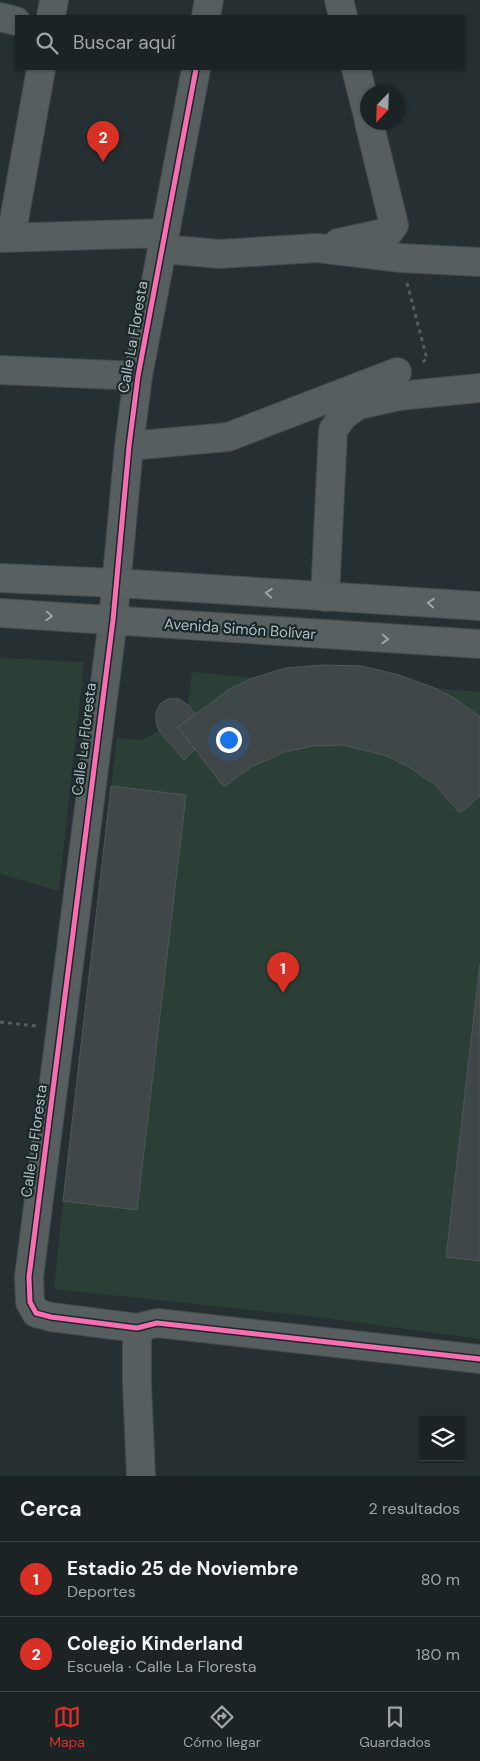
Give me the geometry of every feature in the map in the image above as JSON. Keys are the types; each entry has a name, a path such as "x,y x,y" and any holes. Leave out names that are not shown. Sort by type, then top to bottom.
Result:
{"main road":[{"path":"0,578 116,583 480,606"},
{"path":"358,636 360,598"},
{"name":"Avenida Simón Bolívar","path":"0,613 480,644"}],"street":[{"path":"51,15 54,0"},
{"path":"206,15 209,0"},
{"path":"339,0 343,15"},
{"path":"0,17 15,21"},
{"path":"41,70 6,238 163,241 220,254 317,248 390,232 394,225 371,130"},
{"name":"Calle La Floresta","path":"196,70 138,376 129,446 113,620 92,772 62,1028 29,1277 30,1302 36,1313 51,1318 137,1328 157,1323 480,1359"},
{"path":"356,70 360,85"},
{"path":"317,248 400,258 480,262"},
{"path":"129,446 228,437 406,369"},
{"path":"0,370 138,376"},
{"path":"325,597 333,430 343,416 358,405 399,396 480,388"},
{"path":"137,1328 137,1384 141,1476"}],"path":[{"path":"400,258 427,359 406,369"},
{"path":"0,1022 62,1028"}],"green space":[{"path":"0,658 84,662 59,891 0,874"},
{"path":"323,665 362,666 399,675 435,688 480,692 480,1339 317,1317 54,1289 117,738 140,740 159,731 156,723 161,703 168,699 175,699 188,704 192,672 253,678 286,668"}],"building":[{"path":"323,665 362,666 399,675 435,688 456,699 480,717 480,796 460,813 435,785 409,767 384,755 342,745 313,746 285,752 251,767 224,787 178,727 231,688 253,678 286,668"},
{"path":"178,698 188,705 195,714 178,727 195,749 184,760 159,731 156,723 156,712 161,703 168,699"},
{"path":"111,786 186,795 137,1210 63,1201"},
{"path":"480,964 480,1261 446,1257"}],"cycle path":[{"path":"196,70 138,376 129,446 113,620 29,1277 30,1302 36,1313 51,1317 137,1328 157,1323 480,1359"}],"place":[{"name":"Colegio Kinderland","path":"103,162"},
{"name":"Estadio 25 de Noviembre","path":"283,993"}]}
